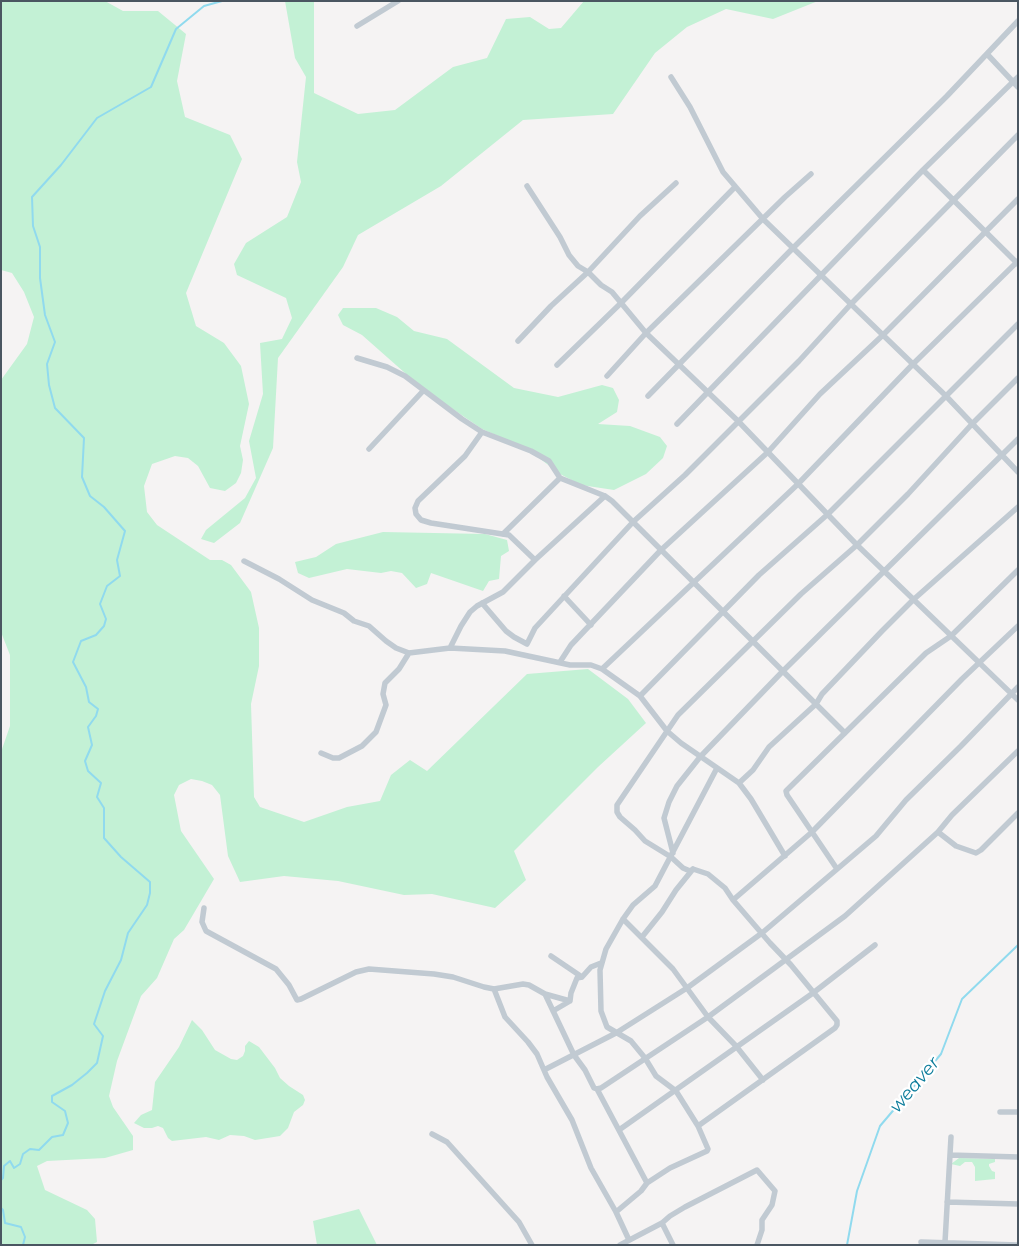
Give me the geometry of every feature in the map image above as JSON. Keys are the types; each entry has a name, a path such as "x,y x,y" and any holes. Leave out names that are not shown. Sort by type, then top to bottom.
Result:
{"street":[{"path":"356,26 398,1"},
{"path":"648,396 793,248 947,96 1018,22"},
{"path":"987,54 1018,87"},
{"path":"677,424 923,170 1018,76"},
{"path":"671,78 690,107 723,172 763,220 946,396 1018,472"},
{"path":"524,654 535,628 633,522 685,475 799,361 851,304 1018,135"},
{"path":"602,669 798,484 913,364 1017,262 923,170"},
{"path":"607,376 646,333 811,174"},
{"path":"518,341 551,306 588,272 640,216 676,183"},
{"path":"527,186 560,237 569,255 578,266 612,292 646,333 738,421 884,572 1018,700"},
{"path":"557,365 621,303 735,186"},
{"path":"560,662 568,649 661,550 768,452 820,394 883,335 1018,199"},
{"path":"640,696 759,575 828,514 1018,324"},
{"path":"357,358 387,367 405,376 423,391 482,432 532,451 549,461 560,478 605,496 612,501 845,733"},
{"path":"698,1126 837,1025 835,1018 715,878 693,869 690,871 683,868 672,854 646,841 620,817 616,809 678,715 801,594 857,545 1018,378"},
{"path":"369,449 423,391"},
{"path":"482,432 465,456 418,501 415,508 416,514 421,520 431,523 504,534 513,538 535,560"},
{"path":"672,854 664,818 677,786 700,756 783,671 1018,439"},
{"path":"504,534 560,478"},
{"path":"450,648 470,612 503,592 605,496"},
{"path":"740,783 753,770 769,747 816,704 822,694 913,600 1018,506"},
{"path":"244,561 279,579 312,600 344,613 354,621 369,626 391,645 408,652 450,648 524,654 570,665 591,665 602,669 640,696 667,731 740,783 785,856"},
{"path":"837,869 786,791 926,653 951,636 1018,570"},
{"path":"564,596 591,625"},
{"path":"482,603 506,631 527,644"},
{"path":"733,900 812,832 1018,626"},
{"path":"321,753 333,758 339,758 362,746 376,732 386,705 385,683 399,669 408,652"},
{"path":"544,1070 616,1033 687,988 762,933 876,836 906,800 1018,687"},
{"path":"597,1089 708,1017 844,916 938,832 952,815 1018,751"},
{"path":"616,1212 641,1191 647,1183 670,1168 707,1151 708,1146 698,1126 676,1091 656,1076 645,1058 631,1041 607,1027 601,1011 600,995 601,963 606,949 622,919 633,905 655,886 717,768"},
{"path":"938,832 956,846 976,853 1018,813"},
{"path":"642,937 693,869"},
{"path":"204,908 202,922 206,931 274,967 289,985 298,1000 356,972 369,969 440,975 494,989 523,984 529,985 544,994 570,1001"},
{"path":"622,919 673,969 708,1017 736,1046 763,1080"},
{"path":"619,1130 813,993 875,945"},
{"path":"551,956 582,977"},
{"path":"570,1001 577,978 582,977 591,966 601,963"},
{"path":"494,989 505,1017 528,1042 572,1120 591,1168 616,1212 629,1240"},
{"path":"544,994 554,1010 574,1055 585,1070 594,1088 597,1089 647,1183"},
{"path":"554,1010 570,1001"},
{"path":"1000,1112 1018,1112"},
{"path":"432,1134 447,1142 513,1215 527,1233 532,1245"},
{"path":"945,1242 950,1137"},
{"path":"950,1155 1018,1157"},
{"path":"620,1245 662,1223 678,1210 758,1170 775,1191 772,1205 762,1220 762,1230 757,1245"},
{"path":"947,1202 1018,1204"},
{"path":"662,1223 673,1245"},
{"path":"920,1242 1018,1245"}],"green space":[{"path":"1,1 105,1 123,11 158,11 186,34 177,81 185,117 230,135 242,159 186,293 196,326 224,343 241,366 249,404 240,446 243,460 241,473 236,483 225,491 210,488 198,466 188,458 175,456 152,464 144,486 147,512 157,525 210,560 222,560 231,565 251,592 259,628 259,666 251,704 254,797 260,807 304,822 347,807 380,801 391,775 410,760 427,771 527,674 588,669 628,699 646,723 598,767 514,851 526,880 495,908 432,894 404,895 338,881 284,876 240,882 228,856 220,795 212,785 202,781 191,779 179,785 174,795 181,831 214,879 184,930 174,939 157,978 141,996 117,1061 109,1096 113,1107 133,1136 133,1150 105,1158 47,1161 37,1166 45,1190 87,1210 95,1219 97,1242 91,1245 1,1245 1,752 10,726 10,655 1,632 1,380 27,344 34,317 24,292 12,273 1,270"},
{"path":"285,1 314,1 314,93 358,114 395,110 453,67 487,58 506,19 530,17 549,29 561,28 584,1 818,1 773,19 726,9 687,27 655,53 613,114 523,120 441,186 358,235 343,267 278,358 273,448 240,523 214,543 201,539 206,530 245,498 256,478 249,441 263,394 260,343 282,339 292,318 286,298 237,275 234,264 246,243 287,217 301,182 297,162 306,77 295,58"},
{"path":"343,308 376,308 397,317 414,331 447,339 514,388 558,397 602,385 613,388 619,400 617,412 598,424 630,426 660,437 667,446 663,458 646,474 614,490 581,485 560,474 526,448 482,429 422,388 362,335 343,325 338,315"},
{"path":"383,532 485,534 507,540 509,551 501,556 499,579 489,581 483,591 431,573 427,584 416,588 402,573 391,571 381,573 347,569 309,578 298,573 295,562 316,557 336,544"},
{"path":"192,1020 202,1030 215,1050 231,1059 237,1060 243,1056 245,1046 249,1041 259,1047 280,1078 303,1095 305,1100 303,1105 294,1112 288,1128 280,1136 255,1140 244,1136 230,1135 219,1140 206,1137 172,1141 168,1138 163,1128 158,1126 144,1128 134,1123 141,1115 152,1110 155,1082 179,1047"},
{"path":"959,1158 995,1159 995,1162 989,1164 989,1166 995,1172 995,1179 975,1181 975,1167 972,1162 965,1162 960,1166 951,1164"},
{"path":"359,1209 377,1245 317,1245 313,1221"}],"waterway":[{"path":"1,1180 3,1178 4,1166 10,1161 14,1168 20,1164 23,1154 30,1149 39,1150 52,1137 63,1135 68,1123 65,1111 52,1102 52,1096 72,1085 97,1063 103,1036 94,1024 105,991 121,960 128,933 147,905 150,893 150,882 121,857 104,838 104,808 97,797 101,783 88,771 85,761 92,745 88,727 96,716 98,709 89,702 86,687 73,662 81,641 96,635 104,626 106,619 100,604 107,586 120,576 117,560 125,531 104,507 90,496 82,477 84,438 55,408 49,385 47,364 55,342 45,315 40,278 40,247 33,226 32,197 61,165 97,118 151,87 176,29 204,6 222,1"},
{"name":"weaver","path":"847,1245 857,1191 880,1126 941,1054 962,999 1018,945"},
{"path":"1,1208 5,1223 21,1227 25,1237 23,1245"}]}
